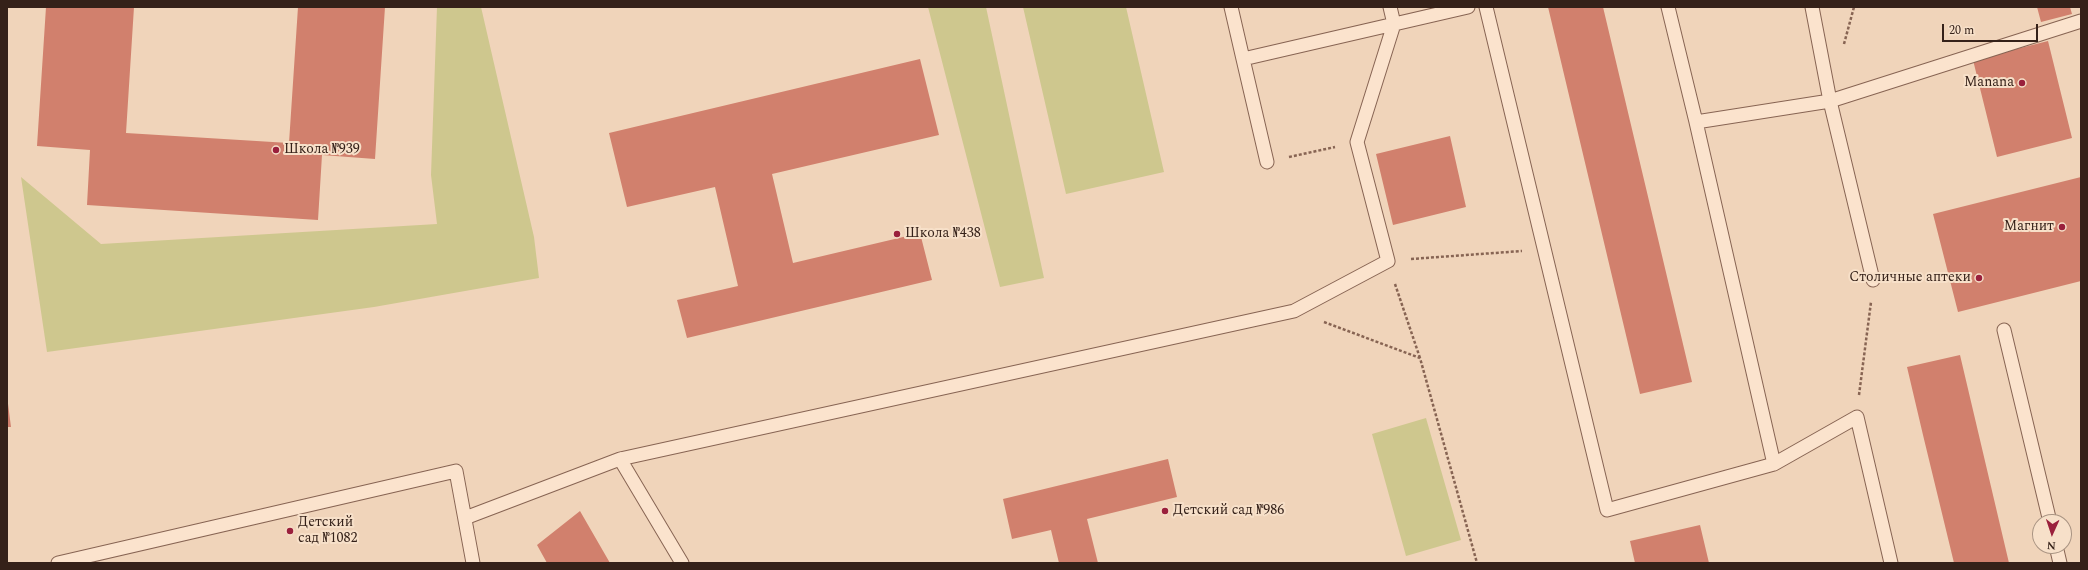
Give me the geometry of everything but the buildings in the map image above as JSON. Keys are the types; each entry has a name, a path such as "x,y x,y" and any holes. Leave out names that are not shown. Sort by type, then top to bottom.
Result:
{"lane":[{"path":"1230,7 1267,162"},
{"path":"465,518 620,459 1294,311 1388,261 1357,142 1394,24 1390,7"},
{"path":"1243,59 1452,9 1468,7"},
{"path":"1486,7 1606,510 1774,464 1857,417 1890,563"},
{"path":"1668,7 1696,122 1774,464"},
{"path":"1812,7 1830,101 1873,280"},
{"path":"1696,122 1830,101 2081,21"},
{"path":"2004,330 2048,514"},
{"path":"620,459 682,563"},
{"path":"58,563 456,471 473,563"}],"path":[{"path":"1267,162 1357,142"},
{"path":"1476,563 1420,358 1388,261 1544,249"},
{"path":"1857,417 1873,280"},
{"path":"1294,311 1420,358"}],"shaded area":[{"path":"437,7 481,7 534,237 539,278 374,307 47,352 21,177 101,244 437,224 431,175"},
{"path":"928,7 986,7 1044,278 1000,287"},
{"path":"1023,7 1126,7 1164,172 1066,194"},
{"path":"1426,418 1461,540 1406,556 1372,434"}],"place":[{"name":"Manana","path":"2022,83"},
{"name":"Школа №939","path":"276,150"},
{"name":"Магнит","path":"2062,227"},
{"name":"Школа №438","path":"897,234"},
{"name":"Столичные аптеки","path":"1979,278"},
{"name":"Детский сад №986","path":"1165,511"},
{"name":"Детский сад №1082","path":"290,531"}]}
